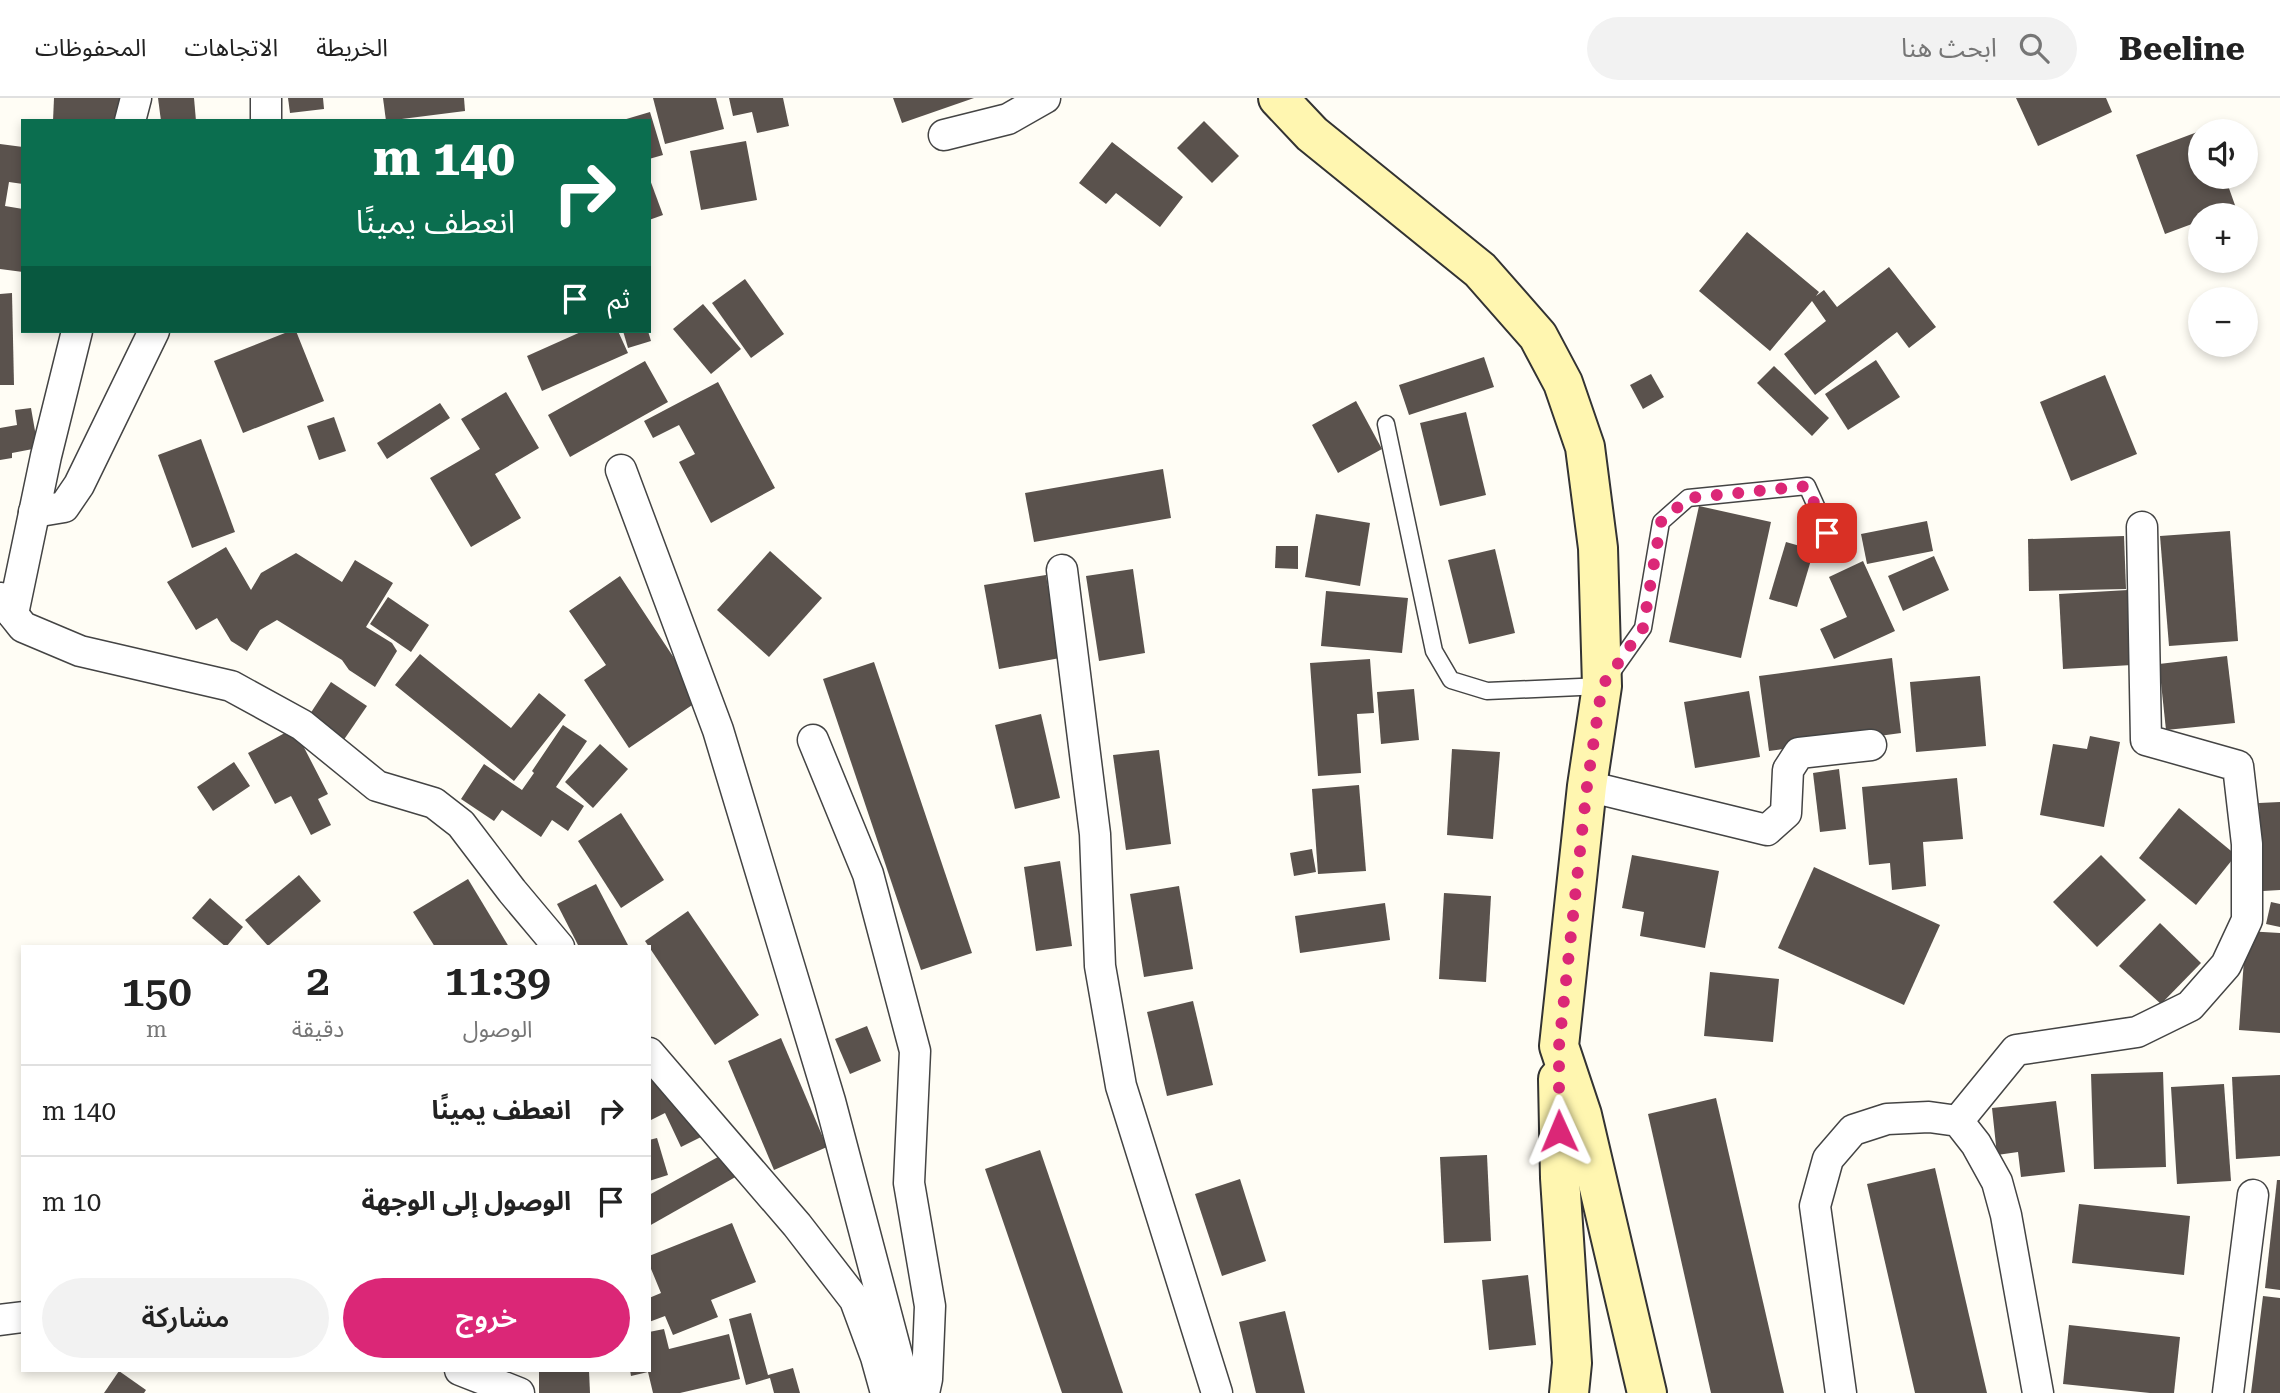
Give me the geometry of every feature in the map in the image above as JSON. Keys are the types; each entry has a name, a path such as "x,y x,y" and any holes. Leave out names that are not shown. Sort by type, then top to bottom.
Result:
{"main road":[{"path":"1278,98 1312,134 1480,270 1538,335 1563,383 1585,447 1598,548 1602,686 1587,786 1559,1046 1560,1178 1572,1363 1569,1393"},
{"path":"1559,1046 1582,1115 1647,1393"}],"street":[{"path":"131,119 136,98"},
{"path":"266,98 266,119"},
{"path":"944,135 1007,119 1045,98"},
{"path":"77,333 34,512 6,606 23,626 79,651 231,685 302,725 377,786 434,803 461,824 557,945"},
{"path":"34,512 64,507 79,485 153,333"},
{"path":"621,470 718,730 830,1101 907,1393"},
{"path":"1958,1121 2017,1050 2137,1032 2190,1006 2226,965 2247,920 2247,844 2238,766 2146,740 2142,527"},
{"path":"1062,570 1096,834 1100,966 1121,1086 1217,1393"},
{"path":"813,740 868,874 915,1051 909,1183 930,1306 924,1393"},
{"path":"1587,786 1767,830 1786,813 1788,770 1799,754 1871,746"},
{"path":"651,1055 797,1225 855,1300 886,1393"},
{"path":"1842,1393 1815,1206 1828,1159 1853,1130 1887,1119 1929,1117 1958,1121 1976,1144 1997,1182 2006,1215 2038,1393"},
{"path":"2228,1393 2253,1195"},
{"path":"0,1320 21,1317"},
{"path":"465,1372 519,1393"}],"lane":[{"path":"1386,424 1434,651 1451,680 1487,691 1602,686 1643,628 1661,522 1688,498 1807,486 1834,546"}],"building":[{"path":"54,98 126,98 125,119 53,119"},
{"path":"158,98 194,98 196,119 161,119"},
{"path":"288,98 323,98 324,109 290,113"},
{"path":"383,98 464,98 465,111 386,119"},
{"path":"653,98 716,98 724,129 665,144"},
{"path":"729,98 783,98 789,126 757,133 752,112 733,116"},
{"path":"893,98 974,98 902,123"},
{"path":"2016,98 2106,98 2112,112 2038,146"},
{"path":"650,112 663,155 651,158 651,119 626,119"},
{"path":"1204,121 1239,156 1212,183 1177,148"},
{"path":"2188,136 2188,189 2229,189 2234,203 2188,203 2188,225 2165,234 2136,155"},
{"path":"746,141 757,200 701,210 690,151"},
{"path":"1112,142 1183,197 1160,227 1116,193 1106,204 1079,183"},
{"path":"0,144 21,147 21,184 9,182 5,206 21,209 21,272 0,269"},
{"path":"651,182 663,215 651,219"},
{"path":"1747,232 1819,292 1816,296 1824,290 1837,307 1889,267 1936,327 1909,348 1897,332 1815,395 1784,354 1826,321 1812,301 1770,351 1699,291"},
{"path":"745,279 784,334 751,358 712,303"},
{"path":"12,293 14,385 0,385 0,294"},
{"path":"703,304 741,349 711,374 673,329"},
{"path":"285,333 297,333 324,401 243,433 214,361"},
{"path":"579,333 619,333 628,353 542,391 527,356"},
{"path":"624,333 649,333 651,341 628,348"},
{"path":"1484,357 1494,387 1409,415 1399,385"},
{"path":"1876,360 1900,397 1848,430 1825,394"},
{"path":"645,361 668,402 570,457 548,415"},
{"path":"1774,366 1829,418 1812,436 1757,383"},
{"path":"1651,374 1664,397 1643,409 1630,385"},
{"path":"2105,375 2137,454 2071,481 2040,402"},
{"path":"718,382 775,488 711,523 679,462 695,454 679,425 653,438 644,421"},
{"path":"506,392 539,448 495,474 521,518 471,547 430,478 480,449 461,419"},
{"path":"1356,401 1382,449 1338,473 1312,425"},
{"path":"440,403 450,418 387,459 377,443"},
{"path":"31,408 38,448 12,453 12,458 0,460 0,428 17,425 15,410"},
{"path":"1466,412 1486,495 1440,506 1420,423"},
{"path":"334,417 346,451 319,460 307,426"},
{"path":"201,439 235,532 192,548 158,455"},
{"path":"1163,469 1171,518 1034,542 1025,493"},
{"path":"1699,506 1771,522 1741,658 1669,642"},
{"path":"1316,514 1370,523 1360,586 1305,577"},
{"path":"1927,521 1933,551 1867,564 1861,534"},
{"path":"2230,531 2238,641 2169,646 2160,536"},
{"path":"2124,536 2126,589 2029,591 2028,539"},
{"path":"1786,542 1814,550 1797,607 1769,599"},
{"path":"1276,546 1298,546 1298,569 1275,568"},
{"path":"226,547 251,590 261,573 296,553 342,582 355,560 393,583 366,627 392,643 397,651 375,687 349,670 342,660 277,620 260,630 247,651 231,641 217,618 196,630 167,582"},
{"path":"1495,549 1515,633 1469,644 1448,560"},
{"path":"770,551 822,598 769,657 717,610"},
{"path":"1934,556 1949,590 1903,611 1888,576"},
{"path":"1863,561 1895,631 1834,659 1820,629 1847,617 1829,577"},
{"path":"1133,569 1145,653 1099,661 1086,576"},
{"path":"1046,575 1060,658 999,669 984,585"},
{"path":"620,576 701,699 629,748 584,680 606,665 569,611"},
{"path":"2128,590 2132,665 2063,669 2059,594"},
{"path":"1326,591 1408,598 1402,653 1321,646"},
{"path":"388,597 429,625 411,652 370,624"},
{"path":"420,654 511,728 539,693 566,715 514,781 395,685"},
{"path":"2227,656 2235,723 2166,730 2159,664"},
{"path":"1892,658 1901,733 1769,751 1759,676"},
{"path":"1370,659 1374,713 1357,714 1361,773 1318,776 1310,663"},
{"path":"874,662 972,953 921,970 823,679"},
{"path":"1980,676 1986,746 1916,752 1910,682"},
{"path":"331,682 367,706 343,741 308,717"},
{"path":"1414,689 1419,740 1381,744 1377,692"},
{"path":"1749,691 1760,757 1695,768 1684,702"},
{"path":"1041,714 1060,798 1015,809 995,725"},
{"path":"563,725 587,741 556,787 584,806 568,831 552,820 541,837 502,810 494,821 461,799 484,764 522,790"},
{"path":"294,728 328,794 318,799 331,825 311,835 291,796 275,804 248,753"},
{"path":"2090,736 2120,742 2104,827 2040,815 2053,744 2087,749"},
{"path":"600,744 628,769 593,808 565,782"},
{"path":"1452,749 1500,752 1493,839 1447,835"},
{"path":"1159,750 1171,844 1126,850 1113,755"},
{"path":"234,762 250,786 213,811 197,787"},
{"path":"1839,769 1846,829 1820,832 1813,773"},
{"path":"1957,778 1963,839 1923,842 1926,886 1892,890 1890,863 1869,865 1862,787"},
{"path":"1359,785 1366,871 1318,874 1312,789"},
{"path":"2280,802 2280,890 2263,891 2259,803"},
{"path":"2179,808 2236,855 2196,905 2139,858"},
{"path":"621,813 664,880 621,908 578,841"},
{"path":"1312,849 1316,872 1294,876 1290,853"},
{"path":"1632,855 1719,871 1705,948 1640,936 1644,912 1622,908"},
{"path":"2101,855 2146,900 2097,947 2053,902"},
{"path":"1060,861 1072,946 1036,951 1024,867"},
{"path":"1814,867 1940,925 1904,1005 1778,948"},
{"path":"299,875 321,901 269,945 245,920"},
{"path":"468,879 508,945 434,945 413,912"},
{"path":"596,884 628,945 578,945 557,904"},
{"path":"1179,886 1193,969 1144,977 1130,894"},
{"path":"1444,893 1491,896 1486,982 1439,979"},
{"path":"210,898 243,927 228,945 224,945 192,918"},
{"path":"2271,902 2280,904 2280,927 2266,924"},
{"path":"1385,903 1390,940 1300,953 1295,916"},
{"path":"688,911 759,1015 715,1045 651,950 651,945 645,941"},
{"path":"2160,923 2201,963 2161,1004 2119,966"},
{"path":"2246,931 2280,933 2280,1033 2239,1030"},
{"path":"1710,972 1779,979 1773,1042 1704,1036"},
{"path":"1193,1001 1213,1085 1167,1096 1147,1012"},
{"path":"867,1026 881,1061 850,1074 835,1039"},
{"path":"781,1038 827,1147 774,1170 728,1061"},
{"path":"2163,1072 2166,1167 2094,1169 2091,1074"},
{"path":"2280,1075 2280,1156 2236,1159 2232,1077"},
{"path":"660,1076 705,1135 681,1147 665,1113 651,1120 651,1081"},
{"path":"2224,1084 2231,1181 2177,1184 2171,1087"},
{"path":"1716,1098 1784,1393 1711,1393 1648,1114"},
{"path":"2056,1101 2065,1172 2021,1177 2018,1152 1997,1155 1992,1108"},
{"path":"657,1138 668,1175 651,1180 651,1140"},
{"path":"1040,1150 1123,1393 1062,1393 985,1169"},
{"path":"727,1152 739,1175 651,1225 651,1194"},
{"path":"1487,1155 1491,1241 1444,1243 1440,1157"},
{"path":"1935,1168 1987,1393 1915,1393 1867,1184"},
{"path":"1240,1179 1266,1261 1222,1276 1195,1194"},
{"path":"2277,1180 2280,1180 2280,1290 2265,1288"},
{"path":"2079,1204 2190,1216 2184,1275 2072,1263"},
{"path":"732,1223 756,1282 711,1300 718,1317 673,1335 665,1316 651,1321 651,1297 661,1293 651,1269 651,1255"},
{"path":"1528,1275 1536,1345 1489,1350 1482,1280"},
{"path":"2263,1296 2280,1298 2280,1393 2251,1393"},
{"path":"1285,1311 1305,1393 1256,1393 1239,1322"},
{"path":"751,1313 768,1375 793,1368 800,1393 774,1393 770,1378 746,1385 729,1319"},
{"path":"2069,1325 2180,1337 2174,1393 2063,1384"},
{"path":"664,1329 669,1349 729,1334 740,1379 680,1393 653,1393 648,1372 651,1372 651,1332"},
{"path":"118,1372 146,1390 144,1393 104,1393"},
{"path":"539,1372 589,1372 590,1393 539,1393"},
{"path":"630,1372 648,1372 631,1376"}],"route":[{"path":"1559,1131 1559,1046 1587,786 1602,686 1643,628 1661,522 1688,498 1807,486 1827,533"}]}
